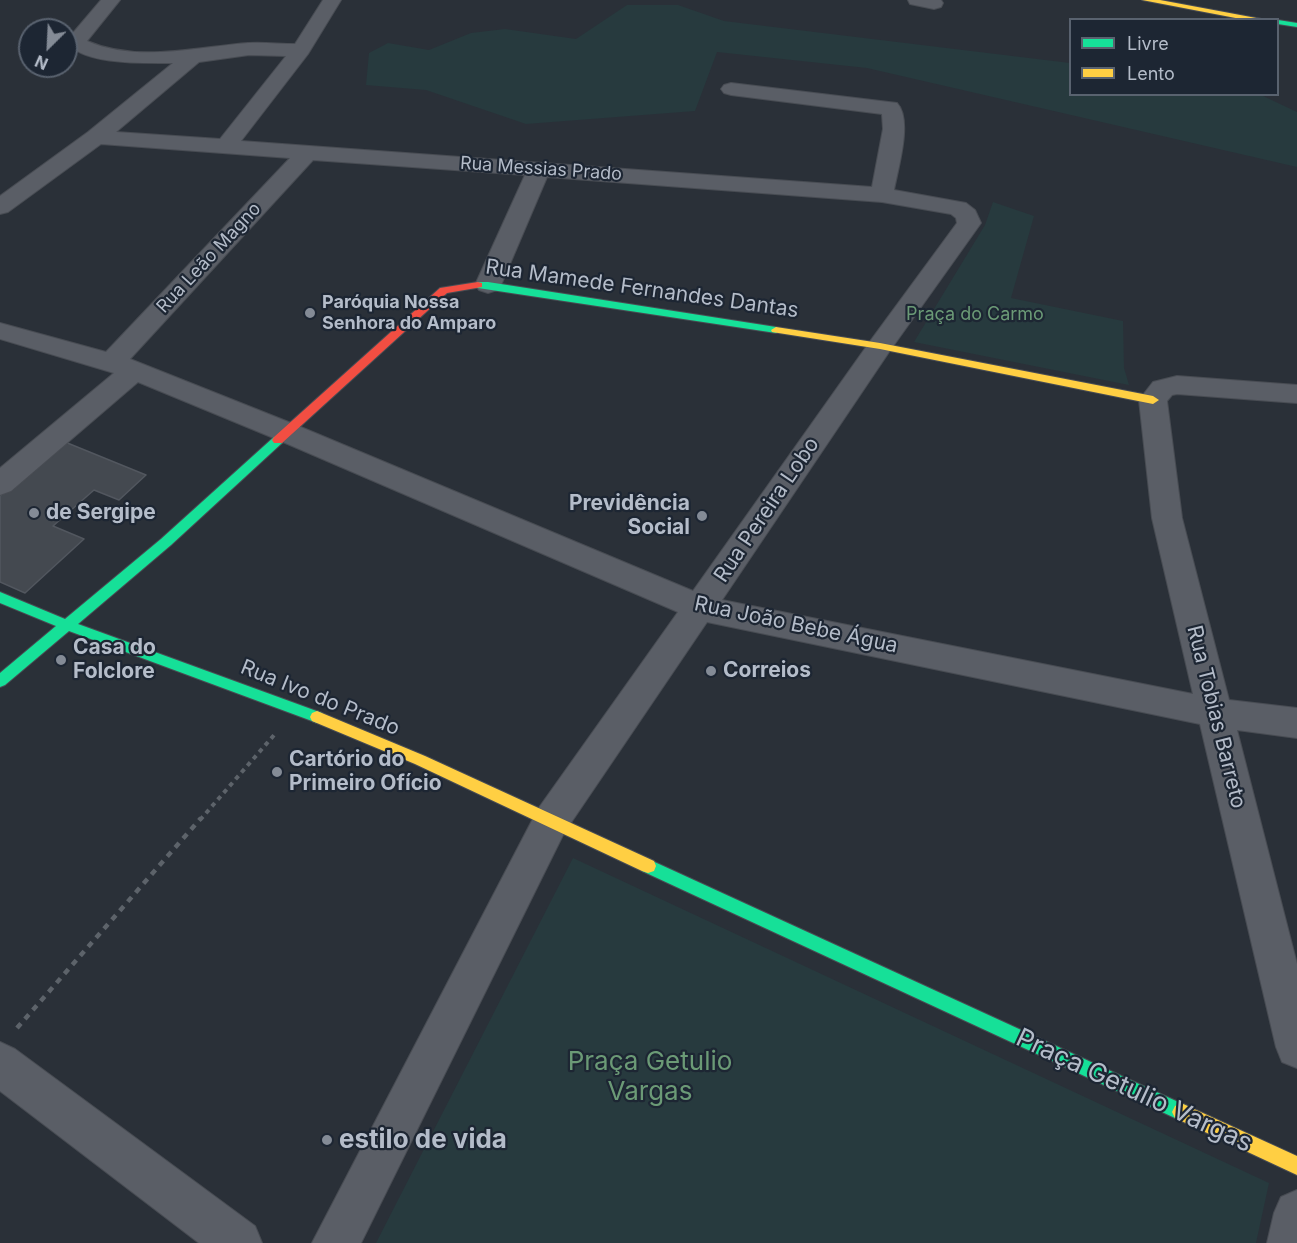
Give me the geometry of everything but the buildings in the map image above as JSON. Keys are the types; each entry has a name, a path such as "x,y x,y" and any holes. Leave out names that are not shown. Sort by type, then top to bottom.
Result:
{"street":[{"path":"111,0 77,40 83,47 136,57 193,57 249,49 301,50"},
{"path":"114,54 126,0"},
{"path":"226,146 301,50 332,0"},
{"path":"1146,0 1251,18"},
{"path":"1279,22 1297,25"},
{"path":"0,207 96,137 193,57"},
{"path":"731,89 889,108 893,112 894,129 882,195"},
{"name":"Rua Messias Prado","path":"96,137 882,195 958,208 967,215 969,223 966,229"},
{"name":"Rua Leão Magno","path":"0,484 123,366 306,154"},
{"path":"488,285 540,168"},
{"name":"Rua Pereira Lobo","path":"551,821 880,346 966,229"},
{"name":"Rua Mamede Fernandes Dantas","path":"0,681 69,626 166,542 444,290 463,286 488,285 880,346 1158,394"},
{"name":"Rua João Bebe Água","path":"0,332 123,366 286,432 700,608 1216,713 1297,723"},
{"path":"1158,394 1177,385 1297,394"},
{"name":"Rua Tobias Barreto","path":"1158,394 1167,518 1295,1035"},
{"name":"Rua Ivo do Prado","path":"0,597 69,626 297,709 420,760 551,821"},
{"path":"336,1243 551,821"},
{"name":"Praça Getulio Vargas","path":"551,821 1297,1166"},
{"path":"8,1047 238,1243"},
{"path":"1291,1243 1297,1213"}],"path":[{"path":"8,1047 297,709"}],"green space":[{"path":"627,5 678,5 724,21 1069,63 1069,96 1263,96 1297,112 1297,167 867,68 717,52 695,111 526,124 426,90 366,85 369,53 388,43 429,50 471,33 505,29 576,39"},
{"name":"Praça do Carmo","path":"993,202 1034,216 1011,298 1123,321 1124,368 1129,385 914,342 985,225"},
{"name":"Praça Getulio Vargas","path":"573,858 1269,1183 1256,1243 376,1243"}],"traffic: fast":[{"path":"1279,22 1297,25"},
{"path":"478,285 776,330"},
{"path":"0,681 166,542 278,440"},
{"path":"0,597 69,626 317,717"},
{"path":"648,866 1181,1112"}],"traffic: slow":[{"path":"1146,0 1251,18"},
{"path":"776,330 880,346 1153,400"},
{"path":"317,717 420,760 648,866"},
{"path":"1181,1112 1297,1166"}],"traffic: jam":[{"path":"278,440 444,290 478,285"}],"place":[{"name":"Paróquia Nossa Senhora do Amparo","path":"310,313"},
{"name":"de Sergipe","path":"34,513"},
{"name":"Previdência Social","path":"702,516"},
{"name":"Casa do Folclore","path":"61,660"},
{"name":"Correios","path":"711,671"},
{"name":"Cartório do Primeiro Ofício","path":"277,772"},
{"name":"estilo de vida","path":"327,1140"}]}
